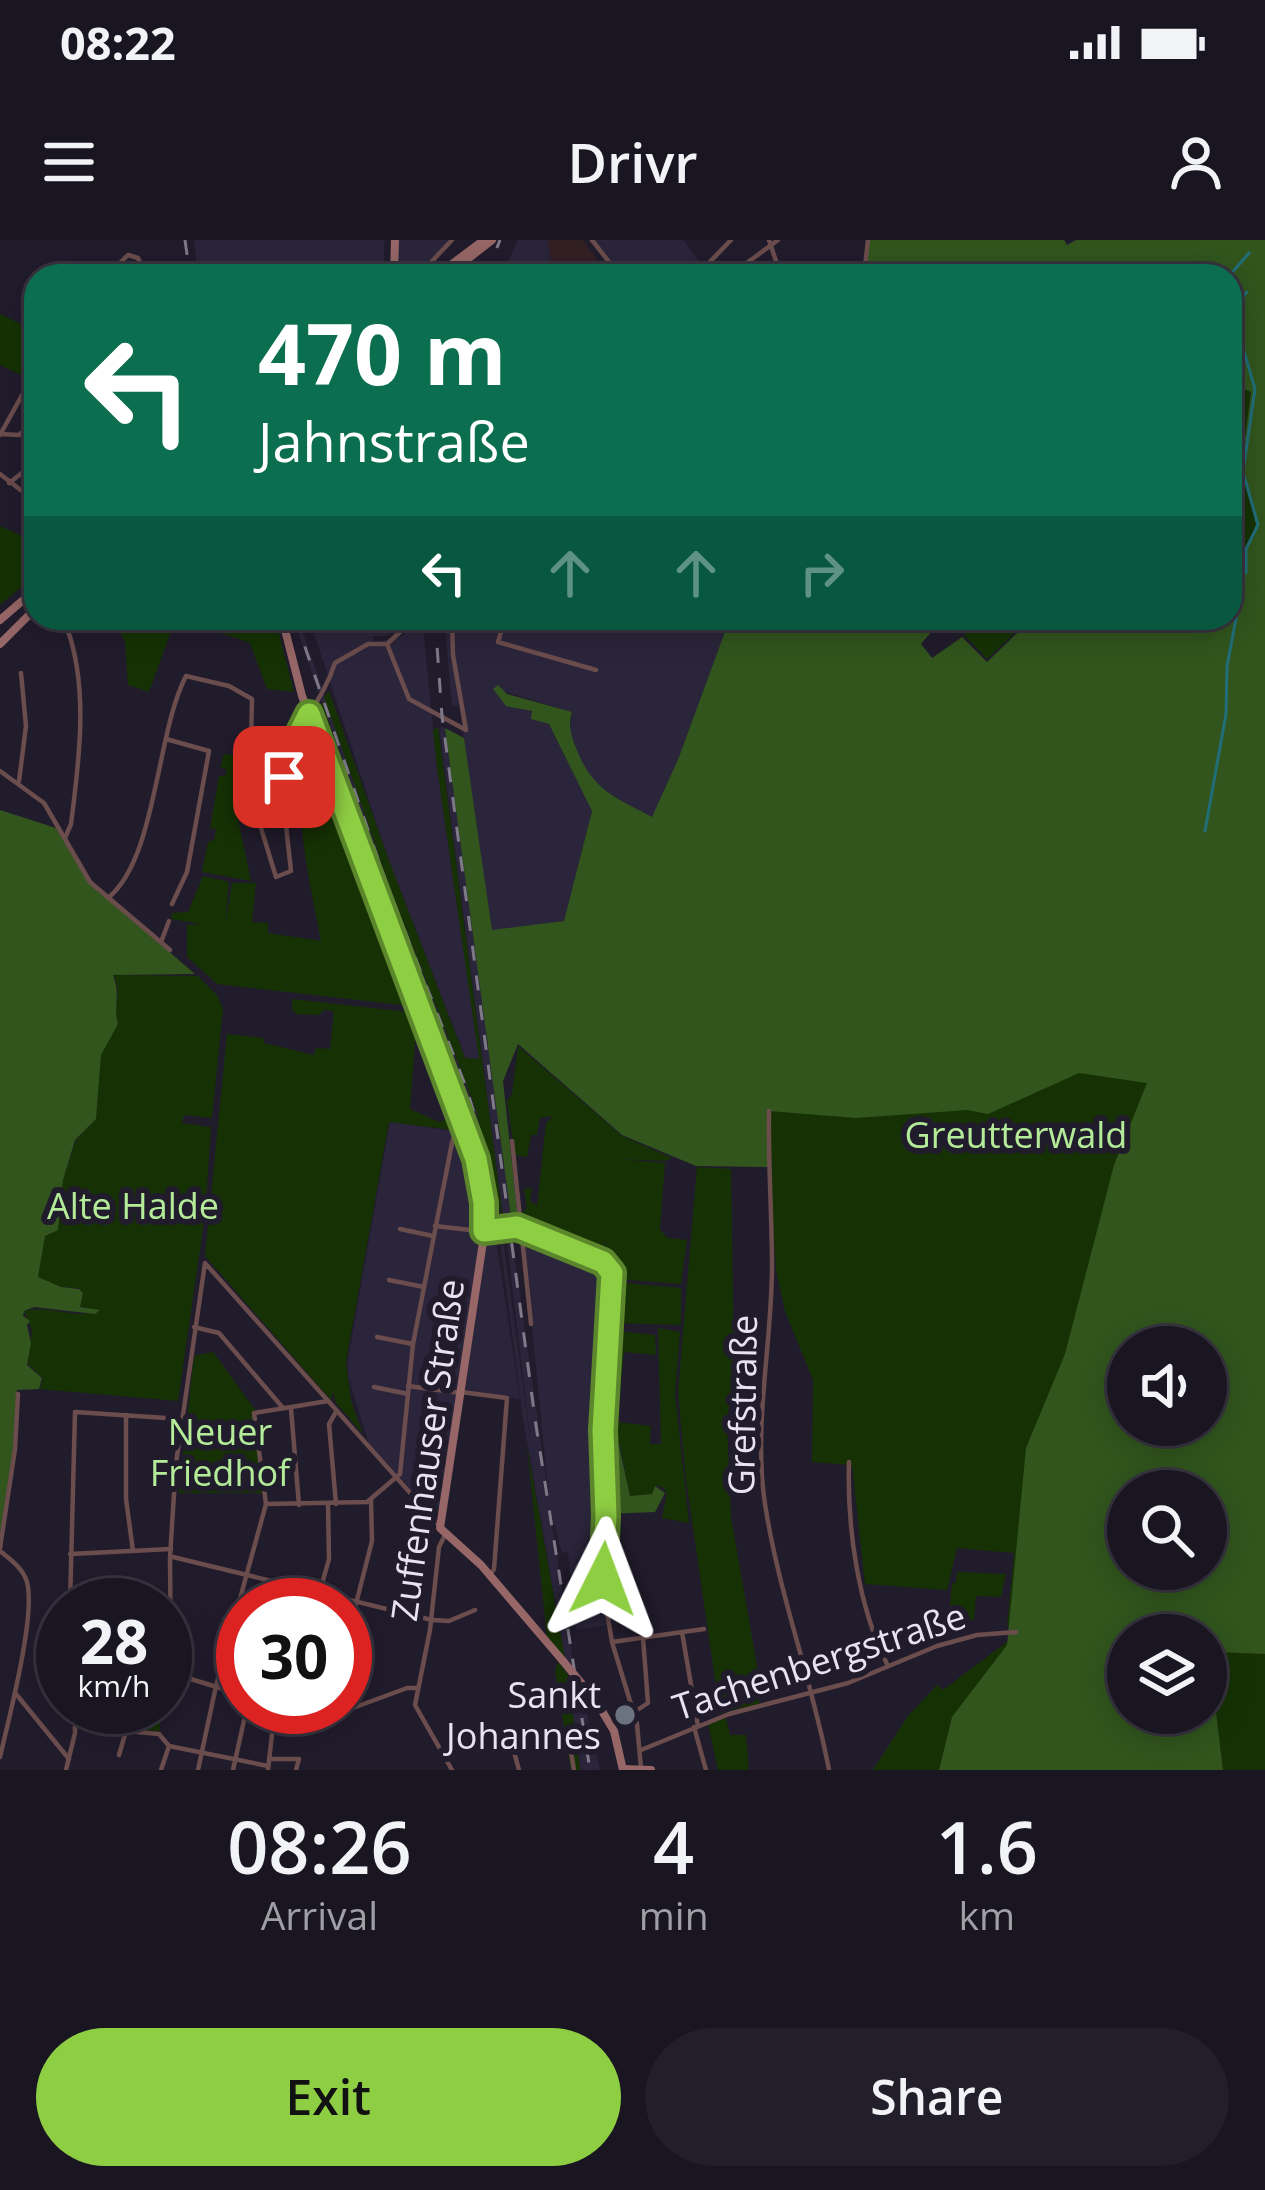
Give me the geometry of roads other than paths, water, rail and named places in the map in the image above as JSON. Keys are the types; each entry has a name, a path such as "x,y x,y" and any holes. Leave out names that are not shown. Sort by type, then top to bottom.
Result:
{"main road":[{"path":"457,264 488,240"},
{"path":"0,620 24,599"},
{"path":"0,644 24,620"},
{"name":"Zuffenhauser Straße","path":"285,630 309,714 482,1184 484,1231 443,1531"},
{"path":"443,1531 490,1575 596,1701 614,1730 623,1769 646,1769"}],"street":[{"path":"432,264 452,240"},
{"path":"592,240 611,264"},
{"path":"712,264 731,240"},
{"path":"744,264 778,240"},
{"path":"0,435 24,392"},
{"path":"9,483 24,471"},
{"path":"0,474 24,494"},
{"path":"65,838 74,805 79,730 76,651 68,630"},
{"path":"108,898 121,885 140,845 186,676 250,696 250,792 276,877 292,872 284,777 290,752 309,714 328,686 338,659 368,644 387,644 402,630"},
{"path":"387,644 409,699 466,730 452,630"},
{"path":"502,630 499,642 596,670"},
{"path":"19,782 26,726 21,674"},
{"path":"166,740 209,751 187,872 172,904"},
{"path":"0,771 44,803 90,882 170,950"},
{"path":"160,942 169,921"},
{"name":"Grefstraße","path":"769,1111 772,1268 764,1389 764,1500 787,1608 815,1694 829,1770"},
{"path":"266,1504 371,1501 402,1468 413,1344 433,1236 452,1142 465,1130"},
{"path":"512,1141 531,1324"},
{"path":"435,1226 521,1230 608,1266 613,1280 603,1430 603,1588 612,1642 646,1769"},
{"path":"400,1229 433,1236"},
{"path":"170,1578 181,1418 205,1263 443,1531"},
{"path":"389,1280 424,1287"},
{"path":"194,1327 219,1333 287,1407 299,1504"},
{"path":"377,1337 413,1344"},
{"path":"374,1387 507,1398 490,1575"},
{"path":"0,1757 15,1693 29,1593 20,1568 0,1548 18,1394"},
{"path":"247,1578 266,1504 254,1413 328,1401"},
{"path":"70,1578 75,1524 74,1416 80,1412 181,1418"},
{"path":"324,1578 332,1504 329,1424 336,1412"},
{"path":"126,1415 126,1499 133,1551"},
{"path":"849,1462 848,1489 862,1593 888,1666"},
{"path":"363,1578 372,1541 371,1501"},
{"name":"Zuffenhauser Straße","path":"416,1696 443,1531"},
{"path":"70,1554 171,1553 260,1578"},
{"path":"372,1606 449,1621 475,1610"},
{"path":"612,1642 704,1629"},
{"name":"Tachenbergstraße","path":"641,1750 729,1714 815,1694 937,1646 977,1635 1016,1632"},
{"path":"682,1633 706,1770"},
{"path":"634,1713 648,1703 643,1638"},
{"path":"192,1679 216,1686 198,1770"},
{"path":"372,1702 418,1688"},
{"path":"15,1693 69,1759"},
{"path":"396,1694 416,1696 417,1712 452,1770"},
{"path":"119,1756 126,1731 159,1734 167,1743 235,1760 268,1765 299,1759 296,1770"},
{"path":"66,1770 72,1734"},
{"path":"233,1770 241,1734"},
{"path":"268,1765 271,1734"},
{"path":"568,1740 574,1770"},
{"path":"511,1741 519,1770"},
{"path":"161,1770 167,1743"}],"waterway":[{"path":"1239,264 1249,253"},
{"path":"1242,298 1247,292"},
{"path":"1242,344 1255,389 1243,472 1258,525 1246,549 1246,573"},
{"path":"1242,587 1244,577"},
{"path":"1205,831 1226,714 1234,630"}],"railway":[{"path":"185,240 188,264"},
{"path":"491,264 500,240"},
{"path":"299,630 487,1155"},
{"path":"436,630 442,716 535,1419 590,1770"}],"place":[{"name":"Sankt Johannes","path":"625,1715"}],"park label":[{"name":"Greutterwald","path":"1016,1134"},
{"name":"Alte Halde","path":"133,1205"},
{"name":"Neuer Friedhof","path":"220,1452"}]}
